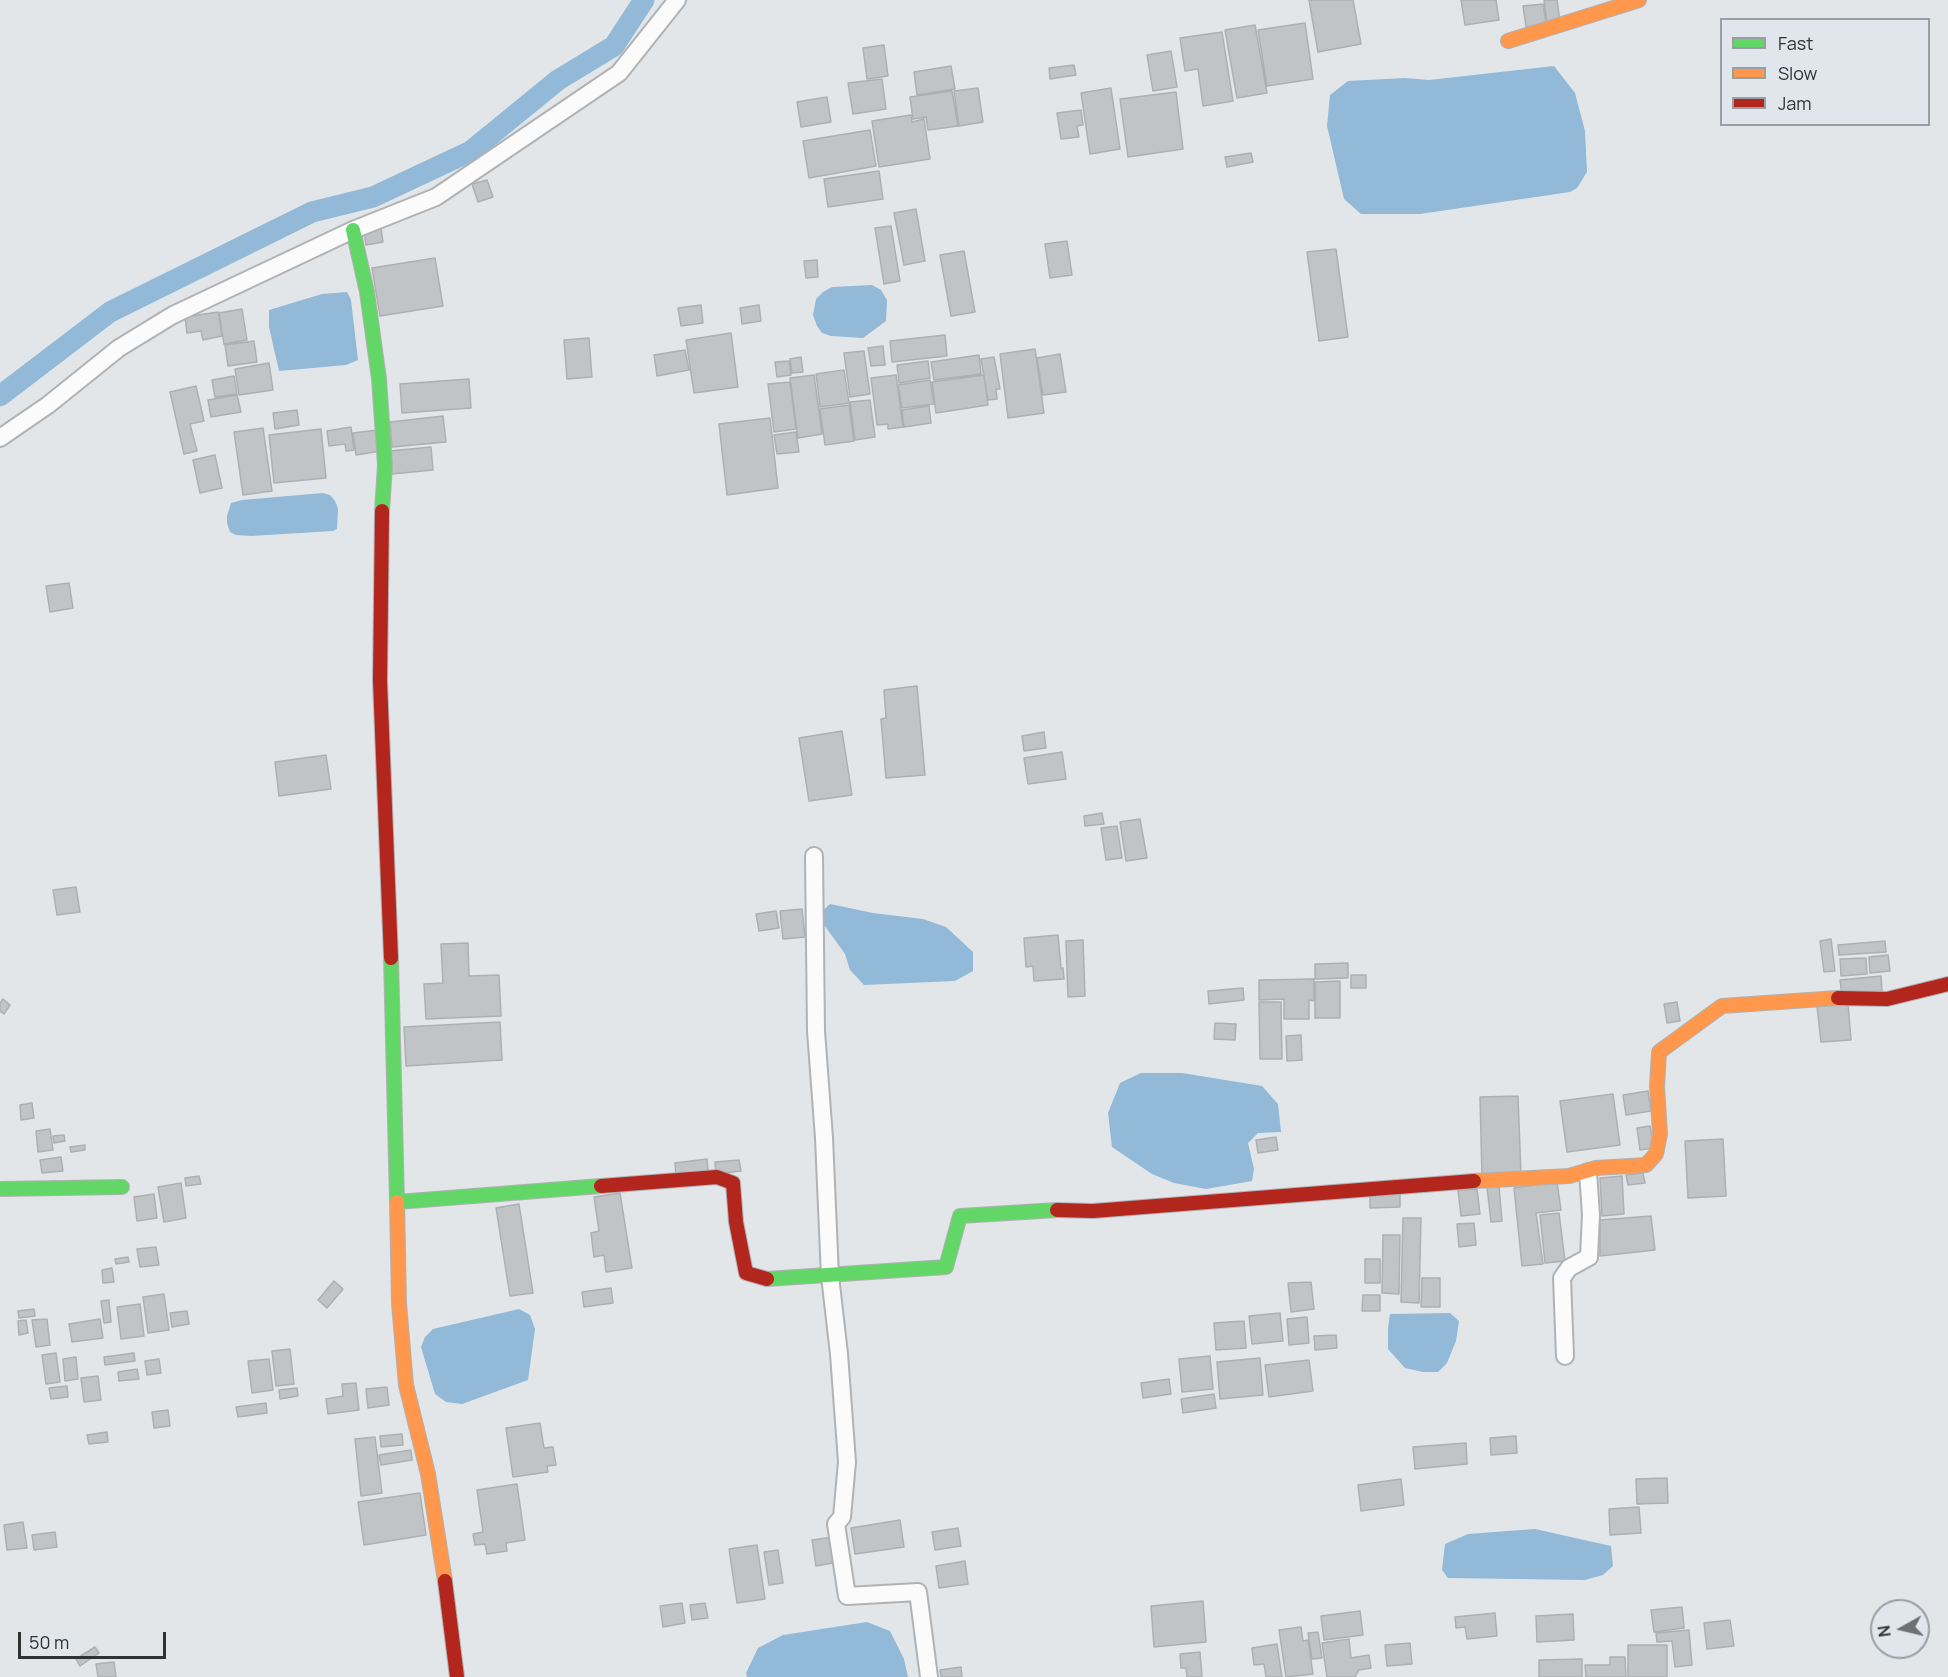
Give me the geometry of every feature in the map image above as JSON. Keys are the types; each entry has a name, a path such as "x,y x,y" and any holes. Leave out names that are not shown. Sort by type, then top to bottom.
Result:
{"street":[{"path":"0,438 48,405 119,348 173,315 353,230 436,197 619,73 677,0"},
{"path":"1508,41 1639,0"},
{"path":"353,230 367,292 379,379 385,465 381,522 380,681 390,928 399,1303 405,1384 428,1474 449,1602 457,1677"},
{"path":"814,856 816,1031 824,1138 830,1276 839,1354 847,1462 843,1517 836,1524 847,1596 918,1592 930,1677"},
{"path":"397,1202 717,1177 733,1183 736,1222 746,1273 770,1280 946,1267 960,1216 1043,1210 1093,1211 1423,1184 1569,1176 1596,1168 1646,1165 1656,1154 1659,1134 1657,1086 1659,1052 1722,1006 1824,998 1887,999 1948,984"},
{"path":"1565,1356 1562,1278 1569,1268 1589,1257 1591,1215 1588,1172"},
{"path":"0,1189 122,1187"}],"water":[{"path":"1554,66 1575,93 1585,131 1587,172 1577,188 1570,192 1420,214 1361,214 1344,199 1327,126 1330,95 1348,81 1405,78 1429,80"},
{"path":"872,285 881,290 887,300 886,321 863,338 831,336 822,333 813,315 816,299 823,292 832,287"},
{"path":"347,292 351,300 358,360 346,365 279,371 269,327 269,310 322,294"},
{"path":"323,493 330,495 338,508 337,529 333,531 251,536 236,535 230,532 227,516 231,503"},
{"path":"830,904 873,913 923,919 946,927 973,952 973,971 955,981 864,985 850,970 845,954 822,922 821,912"},
{"path":"1141,1073 1182,1073 1262,1086 1278,1104 1281,1132 1258,1133 1248,1143 1254,1169 1252,1181 1206,1189 1174,1183 1152,1174 1112,1147 1108,1113 1120,1083"},
{"path":"519,1309 530,1315 535,1329 528,1380 462,1404 446,1402 435,1394 421,1347 425,1337 433,1329"},
{"path":"1450,1313 1459,1321 1456,1341 1447,1363 1438,1372 1423,1372 1405,1368 1388,1349 1390,1314"},
{"path":"1535,1529 1611,1546 1613,1566 1603,1575 1585,1580 1448,1578 1442,1570 1445,1544 1468,1534"},
{"path":"867,1622 890,1631 904,1659 908,1677 747,1677 746,1673 758,1648 783,1635"}],"building":[{"path":"1309,0 1353,0 1361,44 1318,52"},
{"path":"1461,0 1496,0 1499,20 1465,25"},
{"path":"1544,0 1557,0 1560,21 1547,23"},
{"path":"1543,4 1546,24 1526,27 1523,6"},
{"path":"1305,23 1313,79 1267,86 1258,30"},
{"path":"1255,25 1267,93 1237,98 1225,30"},
{"path":"1222,32 1233,101 1203,106 1198,69 1185,71 1180,38"},
{"path":"884,45 888,76 867,79 863,48"},
{"path":"1171,51 1177,87 1153,91 1147,55"},
{"path":"1074,65 1076,75 1050,79 1049,68"},
{"path":"951,66 955,89 917,95 914,72"},
{"path":"882,79 886,109 853,114 848,83"},
{"path":"978,88 983,122 959,126 954,91"},
{"path":"1111,88 1120,149 1090,154 1081,93"},
{"path":"952,91 958,126 928,130 926,117 913,119 910,97"},
{"path":"1176,92 1183,149 1128,157 1120,99"},
{"path":"827,97 831,122 801,127 797,102"},
{"path":"1081,110 1083,125 1077,126 1079,137 1061,139 1057,113"},
{"path":"911,115 912,122 924,119 930,159 879,167 872,121"},
{"path":"870,130 876,166 809,178 803,141"},
{"path":"1251,153 1253,162 1227,167 1225,157"},
{"path":"879,171 883,199 828,207 824,179"},
{"path":"487,180 493,197 478,202 472,184"},
{"path":"916,209 925,261 904,265 894,213"},
{"path":"891,226 900,281 884,284 875,228"},
{"path":"381,228 383,242 366,245 364,231"},
{"path":"1067,241 1072,275 1050,278 1045,244"},
{"path":"1336,249 1348,337 1319,341 1307,252"},
{"path":"964,251 975,312 951,316 940,255"},
{"path":"435,258 443,306 380,316 372,268"},
{"path":"817,260 818,277 806,278 804,261"},
{"path":"701,305 703,323 681,326 678,308"},
{"path":"759,305 761,321 742,324 740,308"},
{"path":"242,309 247,340 224,344 219,313"},
{"path":"218,312 222,336 203,340 201,331 187,333 185,317"},
{"path":"731,333 738,387 694,393 686,340"},
{"path":"945,335 947,356 892,362 890,341"},
{"path":"589,338 592,377 567,379 564,340"},
{"path":"254,341 257,362 228,366 225,345"},
{"path":"883,346 885,365 871,366 868,348"},
{"path":"1035,349 1044,413 1008,418 1000,354"},
{"path":"685,350 689,370 657,376 654,355"},
{"path":"864,351 870,394 850,397 844,353"},
{"path":"1060,354 1066,392 1043,395 1037,358"},
{"path":"979,355 981,374 934,380 931,362"},
{"path":"801,357 803,372 792,373 790,359"},
{"path":"994,357 1000,389 996,389 997,399 988,400 981,359"},
{"path":"789,361 791,375 777,377 775,362"},
{"path":"928,361 930,378 899,383 897,365"},
{"path":"269,363 273,390 239,395 235,369"},
{"path":"844,370 849,403 820,407 816,374"},
{"path":"814,375 822,434 798,438 790,378"},
{"path":"896,375 903,427 888,429 888,424 877,425 871,378"},
{"path":"984,375 988,405 936,413 932,382"},
{"path":"234,376 237,394 215,397 212,380"},
{"path":"469,379 471,408 402,413 400,384"},
{"path":"930,380 934,404 902,408 898,385"},
{"path":"790,382 796,429 774,432 768,384"},
{"path":"196,386 204,421 190,424 197,451 184,454 170,392"},
{"path":"237,395 241,412 211,417 208,400"},
{"path":"870,400 875,437 855,440 850,402"},
{"path":"849,405 854,441 825,445 820,409"},
{"path":"929,406 931,423 904,427 902,410"},
{"path":"297,410 299,425 275,429 273,413"},
{"path":"443,416 446,442 392,447 390,422"},
{"path":"770,418 778,488 727,495 719,424"},
{"path":"351,427 354,450 346,451 345,444 329,446 327,431"},
{"path":"263,428 272,491 243,495 234,432"},
{"path":"321,429 326,478 274,483 269,435"},
{"path":"378,430 381,451 356,455 353,433"},
{"path":"796,432 799,452 777,454 774,435"},
{"path":"431,447 433,470 392,474 389,451"},
{"path":"215,455 222,488 200,493 193,460"},
{"path":"69,583 73,608 50,612 46,586"},
{"path":"917,686 925,775 886,778 881,719 886,718 884,690"},
{"path":"842,731 852,795 809,801 799,738"},
{"path":"1044,732 1046,748 1024,751 1022,736"},
{"path":"1062,752 1066,779 1028,784 1024,758"},
{"path":"326,755 331,789 279,796 275,762"},
{"path":"1102,813 1104,824 1085,826 1084,816"},
{"path":"1140,819 1147,858 1126,861 1120,822"},
{"path":"1117,826 1122,858 1106,860 1101,828"},
{"path":"76,887 80,912 57,915 53,890"},
{"path":"802,909 805,937 783,939 780,911"},
{"path":"776,911 779,928 759,931 756,914"},
{"path":"1058,935 1064,979 1034,981 1033,966 1026,967 1024,938"},
{"path":"1831,939 1835,971 1824,972 1820,941"},
{"path":"1083,940 1085,996 1068,997 1066,941"},
{"path":"1885,941 1886,952 1839,955 1838,945"},
{"path":"468,943 469,976 499,975 501,1016 426,1019 424,984 443,983 441,944"},
{"path":"1888,955 1890,971 1870,973 1869,957"},
{"path":"1866,958 1867,974 1841,976 1840,959"},
{"path":"1348,963 1348,978 1315,979 1315,964"},
{"path":"1351,975 1366,975 1366,988 1351,988"},
{"path":"1881,976 1882,991 1842,996 1840,980"},
{"path":"1314,979 1314,1001 1309,1000 1309,1019 1284,1019 1284,999 1259,1000 1259,980"},
{"path":"1340,981 1340,1018 1315,1018 1315,982"},
{"path":"1243,988 1244,1000 1209,1004 1208,991"},
{"path":"3,999 10,1005 4,1014 0,1011 0,1003"},
{"path":"1259,1002 1281,1002 1282,1059 1260,1059"},
{"path":"1677,1002 1680,1021 1667,1023 1664,1004"},
{"path":"1848,1003 1851,1040 1821,1042 1817,1006"},
{"path":"500,1022 502,1060 406,1066 404,1027"},
{"path":"1215,1023 1236,1024 1235,1040 1214,1039"},
{"path":"1301,1035 1302,1060 1287,1061 1286,1036"},
{"path":"1648,1091 1651,1111 1626,1115 1623,1095"},
{"path":"1613,1094 1620,1145 1567,1152 1560,1101"},
{"path":"1518,1096 1521,1175 1482,1176 1480,1097"},
{"path":"32,1103 34,1118 21,1120 20,1105"},
{"path":"1650,1126 1654,1148 1640,1150 1637,1128"},
{"path":"50,1129 53,1150 38,1152 36,1131"},
{"path":"64,1135 65,1141 54,1143 53,1136"},
{"path":"1276,1137 1278,1150 1258,1153 1256,1140"},
{"path":"1723,1139 1726,1196 1688,1198 1685,1141"},
{"path":"85,1145 85,1150 71,1152 70,1147"},
{"path":"61,1157 63,1171 42,1173 40,1160"},
{"path":"707,1159 708,1171 676,1175 675,1163"},
{"path":"739,1160 741,1171 716,1174 715,1162"},
{"path":"1643,1173 1645,1183 1628,1185 1626,1175"},
{"path":"199,1176 201,1184 186,1186 185,1178"},
{"path":"1622,1176 1624,1214 1602,1216 1600,1178"},
{"path":"1557,1182 1561,1210 1536,1213 1543,1264 1522,1266 1514,1188"},
{"path":"181,1183 186,1218 164,1222 158,1187"},
{"path":"1499,1186 1502,1221 1491,1222 1487,1187"},
{"path":"1477,1189 1480,1214 1461,1216 1458,1190"},
{"path":"1370,1192 1400,1192 1400,1207 1370,1208"},
{"path":"620,1193 632,1268 606,1272 604,1255 594,1257 591,1233 599,1231 594,1197"},
{"path":"154,1194 157,1218 137,1221 134,1197"},
{"path":"519,1204 533,1293 510,1296 496,1208"},
{"path":"1559,1213 1565,1261 1545,1263 1540,1215"},
{"path":"1651,1216 1655,1250 1600,1256 1600,1220"},
{"path":"1403,1218 1421,1218 1419,1303 1401,1302"},
{"path":"1474,1223 1476,1245 1459,1247 1457,1224"},
{"path":"1383,1235 1400,1235 1399,1294 1382,1293"},
{"path":"156,1247 159,1265 140,1267 137,1249"},
{"path":"128,1257 129,1262 116,1264 115,1259"},
{"path":"1365,1259 1380,1259 1380,1283 1365,1283"},
{"path":"112,1268 114,1282 103,1283 102,1270"},
{"path":"1422,1278 1440,1278 1440,1307 1421,1307"},
{"path":"334,1281 343,1289 327,1308 318,1300"},
{"path":"1311,1282 1314,1309 1291,1312 1288,1283"},
{"path":"611,1288 613,1303 584,1307 582,1292"},
{"path":"164,1294 169,1330 148,1333 143,1297"},
{"path":"1363,1295 1380,1295 1380,1311 1362,1311"},
{"path":"109,1300 111,1322 104,1323 101,1301"},
{"path":"140,1304 144,1336 121,1339 117,1307"},
{"path":"34,1309 35,1316 19,1318 18,1311"},
{"path":"187,1311 189,1324 172,1327 170,1313"},
{"path":"1280,1313 1283,1341 1252,1344 1249,1316"},
{"path":"1307,1317 1309,1343 1289,1345 1287,1319"},
{"path":"47,1319 50,1345 36,1347 32,1320"},
{"path":"100,1319 103,1338 72,1342 69,1324"},
{"path":"26,1320 28,1333 19,1335 18,1321"},
{"path":"1244,1321 1246,1348 1216,1350 1214,1323"},
{"path":"1336,1335 1337,1348 1315,1350 1314,1336"},
{"path":"290,1349 294,1384 276,1386 272,1351"},
{"path":"56,1353 60,1382 46,1384 42,1355"},
{"path":"134,1353 135,1361 105,1365 104,1357"},
{"path":"1210,1356 1213,1389 1182,1392 1179,1359"},
{"path":"76,1357 78,1379 65,1381 63,1359"},
{"path":"1260,1358 1263,1395 1220,1399 1217,1362"},
{"path":"159,1359 161,1373 147,1375 145,1361"},
{"path":"269,1359 273,1390 252,1393 248,1361"},
{"path":"1309,1360 1313,1391 1269,1397 1265,1365"},
{"path":"137,1369 139,1379 119,1381 118,1372"},
{"path":"98,1376 101,1400 84,1402 81,1378"},
{"path":"1169,1379 1171,1394 1143,1398 1141,1383"},
{"path":"356,1383 359,1410 328,1414 326,1399 343,1396 342,1384"},
{"path":"67,1386 68,1397 51,1399 49,1388"},
{"path":"387,1387 389,1405 368,1408 366,1389"},
{"path":"297,1388 298,1396 280,1399 279,1390"},
{"path":"1214,1394 1216,1408 1183,1413 1181,1399"},
{"path":"266,1403 267,1413 238,1417 236,1407"},
{"path":"168,1410 170,1426 154,1428 152,1412"},
{"path":"540,1423 544,1448 553,1447 556,1465 547,1466 548,1472 513,1477 506,1428"},
{"path":"107,1432 108,1442 89,1444 87,1435"},
{"path":"402,1434 403,1445 381,1447 380,1436"},
{"path":"1516,1436 1517,1453 1491,1455 1490,1438"},
{"path":"375,1437 382,1493 361,1496 355,1439"},
{"path":"1466,1443 1467,1464 1415,1469 1413,1447"},
{"path":"411,1450 412,1460 381,1465 379,1455"},
{"path":"1667,1478 1668,1503 1637,1504 1636,1479"},
{"path":"1401,1479 1404,1505 1361,1511 1358,1485"},
{"path":"517,1484 525,1540 506,1543 507,1551 487,1554 485,1544 475,1545 473,1534 483,1532 477,1490"},
{"path":"420,1493 426,1535 364,1545 358,1502"},
{"path":"1639,1507 1641,1533 1610,1535 1609,1509"},
{"path":"900,1520 904,1547 855,1554 851,1528"},
{"path":"23,1522 27,1548 7,1550 4,1525"},
{"path":"958,1528 961,1546 935,1550 932,1532"},
{"path":"55,1532 57,1547 34,1550 32,1535"},
{"path":"834,1537 838,1562 816,1566 812,1540"},
{"path":"757,1545 765,1599 737,1603 729,1549"},
{"path":"778,1550 783,1583 769,1585 764,1552"},
{"path":"965,1561 968,1584 939,1588 936,1566"},
{"path":"1203,1601 1206,1642 1154,1647 1151,1606"},
{"path":"682,1603 685,1623 663,1627 660,1606"},
{"path":"705,1603 708,1618 692,1620 690,1605"},
{"path":"1682,1607 1684,1628 1654,1632 1651,1610"},
{"path":"1360,1611 1363,1635 1324,1640 1321,1616"},
{"path":"1495,1613 1497,1636 1467,1639 1465,1627 1456,1628 1455,1617"},
{"path":"1573,1614 1574,1640 1537,1642 1536,1616"},
{"path":"1730,1620 1734,1646 1707,1649 1704,1623"},
{"path":"1301,1627 1303,1641 1308,1640 1313,1674 1286,1677 1279,1630"},
{"path":"1689,1630 1692,1665 1675,1667 1672,1641 1657,1642 1656,1633"},
{"path":"1318,1632 1322,1658 1312,1659 1308,1633"},
{"path":"1349,1639 1351,1658 1369,1655 1371,1668 1359,1670 1355,1677 1327,1677 1322,1643"},
{"path":"1410,1643 1412,1664 1387,1666 1385,1645"},
{"path":"1277,1644 1282,1677 1266,1677 1264,1664 1254,1665 1252,1648"},
{"path":"1628,1645 1667,1645 1667,1677 1628,1677"},
{"path":"95,1647 99,1653 80,1666 76,1659"},
{"path":"1200,1652 1202,1677 1187,1677 1186,1668 1181,1668 1180,1654"},
{"path":"1610,1657 1625,1657 1626,1677 1586,1677 1585,1665 1610,1665"},
{"path":"1582,1659 1582,1677 1539,1677 1539,1660"},
{"path":"114,1662 116,1677 98,1677 96,1664"},
{"path":"961,1667 962,1677 941,1677 940,1670"}],"waterway":[{"path":"0,396 110,312 312,212 373,197 471,151 558,80 614,46 644,0"}],"traffic: fast":[{"path":"353,230 367,292 379,379 385,465 382,511"},
{"path":"391,958 397,1202 601,1186"},
{"path":"0,1189 122,1187"},
{"path":"767,1279 946,1267 960,1216 1057,1210"}],"traffic: slow":[{"path":"1508,41 1639,0"},
{"path":"1474,1181 1569,1176 1596,1168 1646,1165 1656,1154 1660,1134 1657,1086 1659,1052 1722,1006 1838,998"},
{"path":"397,1202 399,1303 406,1385 428,1474 445,1581"}],"traffic: jam":[{"path":"382,511 380,681 391,958"},
{"path":"1838,998 1887,999 1948,984"},
{"path":"601,1186 717,1177 733,1183 736,1222 746,1273 767,1279"},
{"path":"1057,1210 1093,1211 1474,1181"},
{"path":"445,1581 457,1677"}]}
